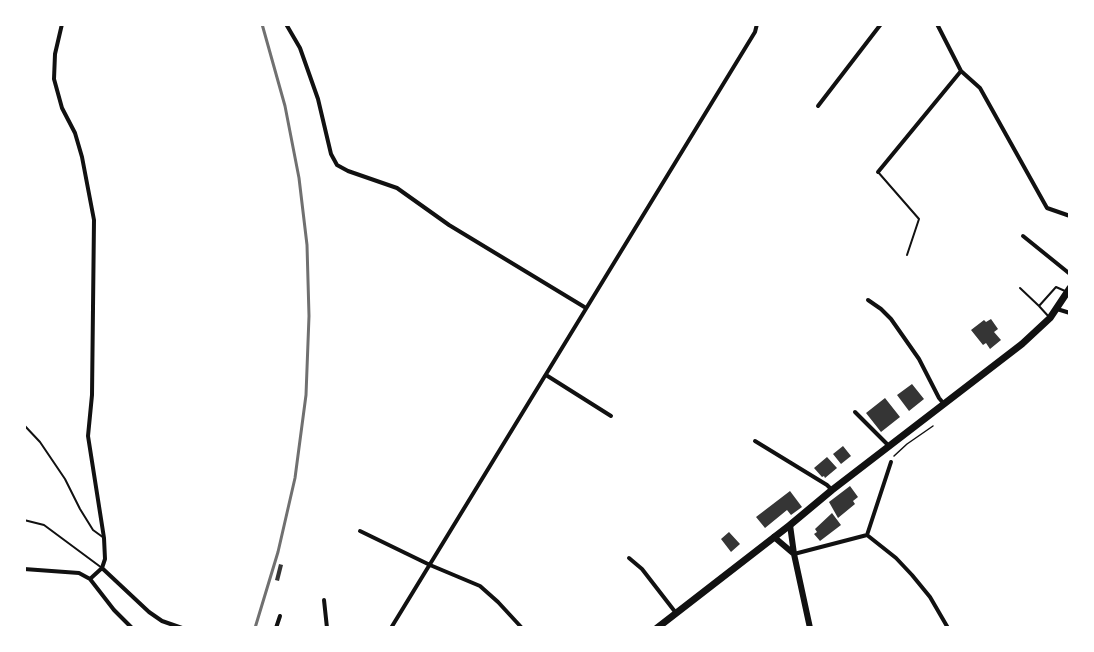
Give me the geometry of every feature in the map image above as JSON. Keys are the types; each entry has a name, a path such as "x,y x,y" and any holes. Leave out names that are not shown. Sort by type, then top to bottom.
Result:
{"main road":[{"path":"657,628 1022,344 1050,318 1069,292"},
{"path":"790,525 810,628"},
{"path":"774,537 794,554"}],"street":[{"path":"62,24 55,54 54,79 62,108 75,133 82,157 94,220 92,395 88,436 104,538 105,559 102,568 90,579"},
{"path":"286,24 300,48 315,89 331,154 337,165 397,188 449,225 586,308"},
{"path":"391,628 757,24"},
{"path":"818,106 881,24"},
{"path":"937,24 961,71 980,88 1047,208 1070,216"},
{"path":"878,172 961,71"},
{"path":"1023,236 1070,274"},
{"path":"868,300 891,319 919,359 944,404"},
{"path":"1056,309 1070,313"},
{"path":"546,375 610,416"},
{"path":"855,412 889,447"},
{"path":"755,441 827,484 832,490"},
{"path":"867,535 891,462"},
{"path":"360,531 480,586 522,628"},
{"path":"794,554 867,535"},
{"path":"867,535 896,558 930,597 948,628"},
{"path":"629,558 642,569 676,613"},
{"path":"102,568 149,612 171,625 182,628"},
{"path":"24,569 79,573 90,579 114,610 132,628"},
{"path":"324,600 327,628"},
{"path":"276,628 280,616"}],"lane":[{"path":"878,172 919,219 907,255"},
{"path":"1039,306 1056,287 1069,292"},
{"path":"1020,288 1050,318"},
{"path":"24,425 40,442 58,469 93,530 104,538"},
{"path":"24,520 44,525 102,568"}],"path":[{"path":"891,462 907,444 933,426"}],"building":[{"path":"991,319 998,329 994,332 1001,340 990,349 986,343 983,345 971,330 984,320 986,322"},
{"path":"912,384 924,399 909,411 897,395"},
{"path":"885,398 900,417 881,432 866,413"},
{"path":"843,446 851,456 841,464 833,454"},
{"path":"827,457 837,468 825,478 814,468"},
{"path":"850,486 858,497 853,501 855,504 838,518 829,502"},
{"path":"790,491 802,507 791,515 787,510 765,528 756,517"},
{"path":"832,513 841,525 820,541 814,534 817,532 815,529"},
{"path":"729,532 740,544 731,552 721,539"},
{"path":"279,564 283,565 279,581 275,580"}],"railway":[{"path":"255,628 278,552 295,478 306,395 309,316 307,245 299,178 285,106 262,24"}]}
